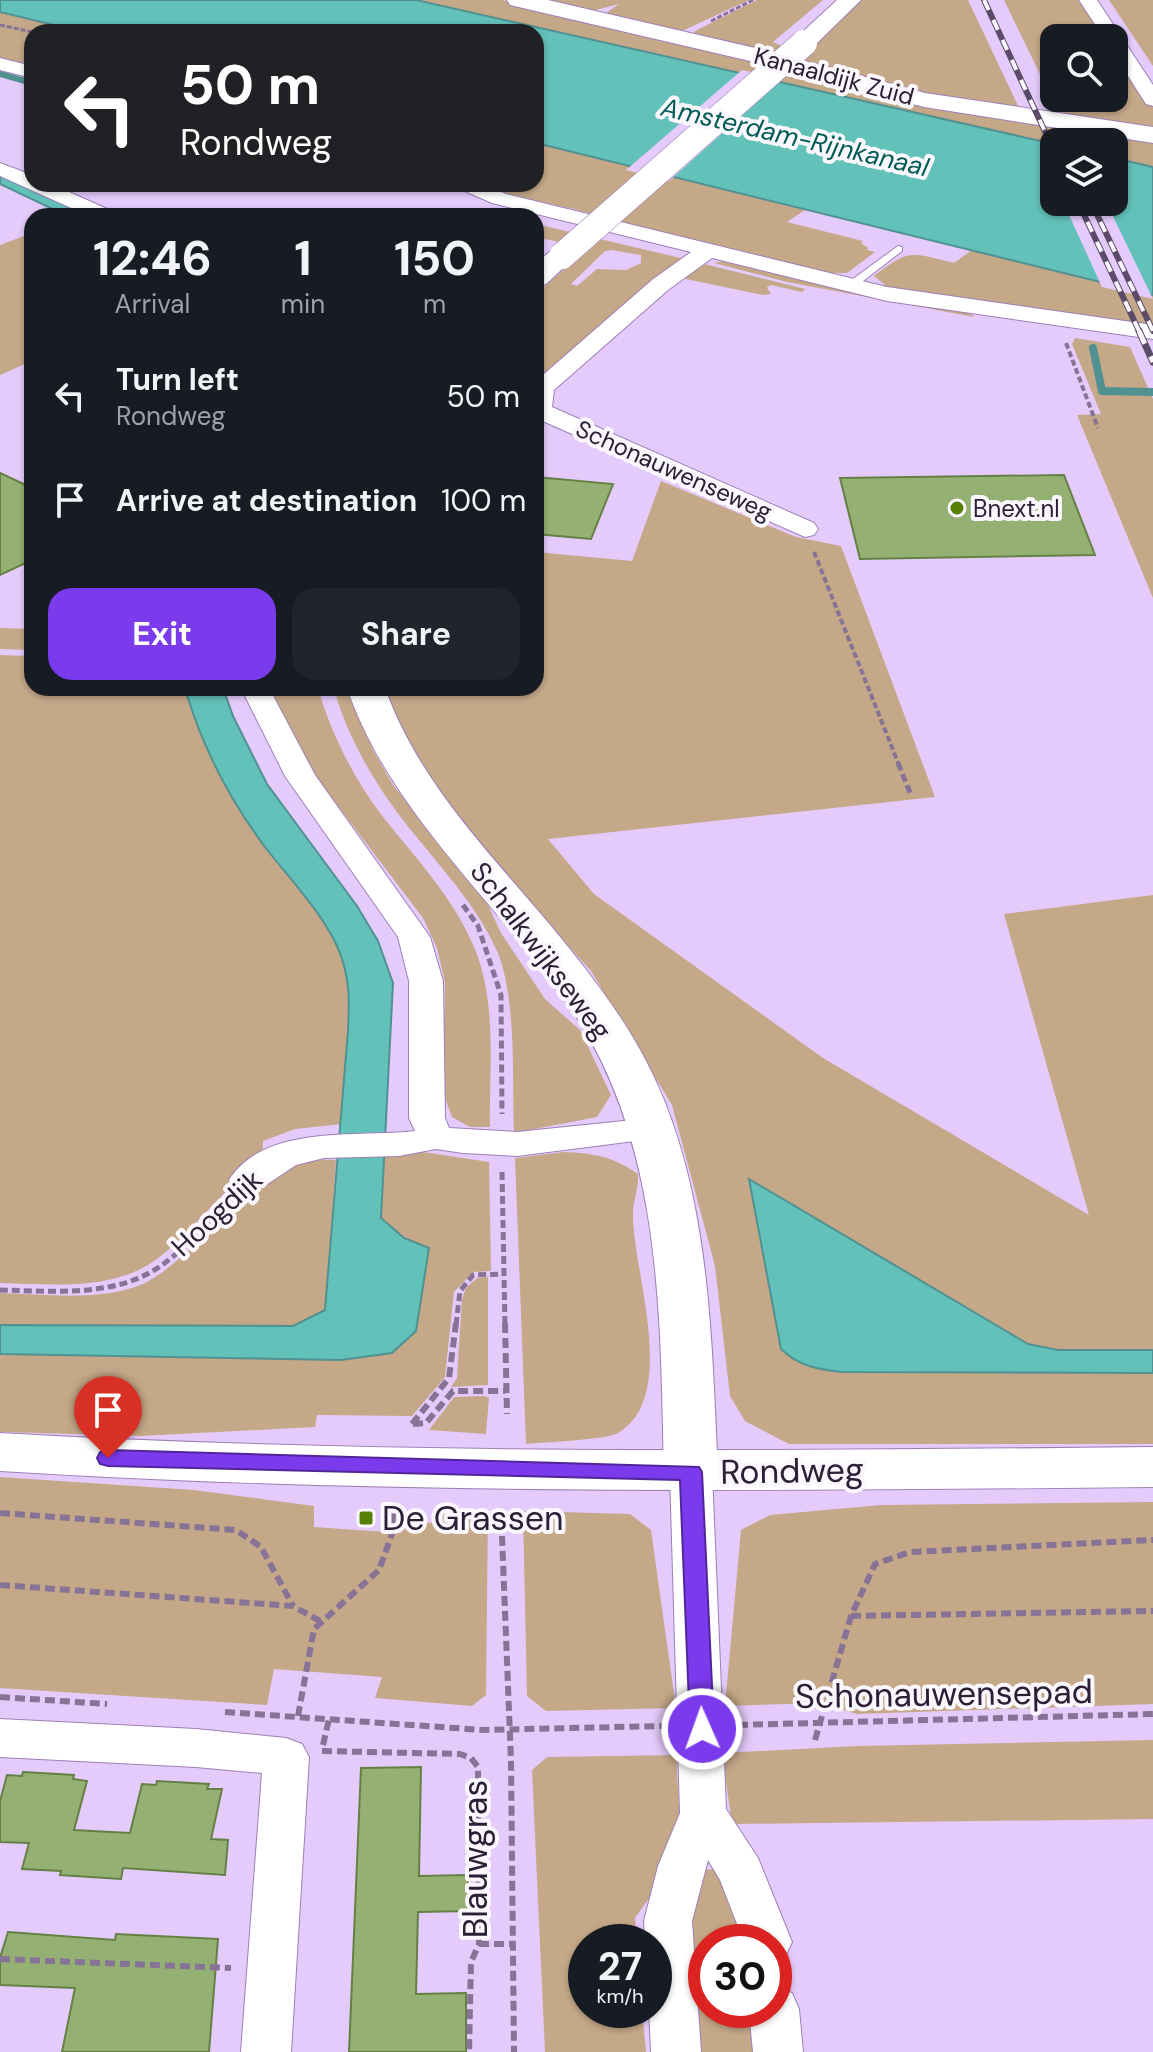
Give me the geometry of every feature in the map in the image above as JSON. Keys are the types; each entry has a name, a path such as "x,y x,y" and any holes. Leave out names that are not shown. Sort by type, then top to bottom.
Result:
{"street":[{"name":"Kanaaldijk Zuid","path":"518,0 755,55 924,100 1153,135"},
{"path":"544,271 850,0"},
{"path":"1088,0 1103,24"},
{"path":"1128,62 1153,100"},
{"path":"0,64 24,70"},
{"path":"0,169 24,180"},
{"path":"52,192 88,208"},
{"path":"483,192 499,199 543,208"},
{"path":"481,208 499,199"},
{"path":"544,208 850,286 935,303 1153,332"},
{"name":"Schonauwenseweg","path":"544,386 660,285 707,251"},
{"name":"Schonauwenseweg","path":"544,412 805,529"},
{"path":"259,696 300,776 414,937 426,981 427,1118 436,1137 464,1144 502,1146 653,1129"},
{"name":"Schalkwijkseweg","path":"369,696 396,758 433,812 596,1014 644,1103 669,1198 683,1289 691,1472"},
{"name":"Hoogdijk","path":"247,1180 290,1154 328,1148 392,1147 417,1144 436,1137"},
{"name":"Rondweg","path":"0,1452 135,1460 691,1472 1153,1467"},
{"path":"676,2052 668,1921 682,1866 703,1813 691,1472"},
{"path":"0,1738 196,1748 302,1741 272,1969 266,2052"},
{"path":"703,1813 741,1872 761,1924"},
{"path":"776,2028 778,2052"}],"lane":[{"path":"850,286 898,249"}],"path":[{"path":"0,25 24,30"},
{"path":"1060,318 1062,334 1098,428"},
{"path":"805,529 911,795"},
{"name":"Schalkwijkseweg","path":"455,893 478,926 501,995 507,1414"},
{"name":"Hoogdijk","path":"0,1290 87,1289 134,1280 154,1270 171,1256 247,1180"},
{"path":"503,1274 473,1275 460,1291 449,1378 412,1424 426,1423 453,1391 505,1391"},
{"path":"0,1513 236,1530 261,1547 293,1606"},
{"path":"302,1741 314,1629 379,1570 392,1534 393,1513"},
{"path":"502,1536 514,1944 514,2052"},
{"path":"815,1740 851,1616 875,1564 910,1552 1153,1540"},
{"path":"0,1585 293,1606 320,1621"},
{"path":"851,1616 1153,1611"},
{"name":"Schonauwensepad","path":"736,1725 1153,1714"},
{"path":"302,1741 329,1719 508,1730 675,1725"},
{"path":"302,1741 329,1719"},
{"name":"Blauwgras","path":"302,1741 460,1754 471,1758 478,1767 479,1944 471,1962 469,2052"},
{"path":"479,1944 514,1944"},
{"path":"0,1959 272,1969"}],"shaded area":[{"path":"416,0 502,0 602,22 839,84 1086,128 1040,128 1040,141 544,29 544,24 522,24"},
{"path":"540,0 749,0 680,32 609,17 606,13 619,4 588,12"},
{"path":"757,0 823,0 773,42 782,46 836,24 861,0 968,0 1021,112 974,105 693,36 695,31"},
{"path":"1004,0 1082,0 1098,24 1040,24 1040,74"},
{"path":"1109,0 1153,0 1153,66 1128,24"},
{"path":"0,12 50,24 24,24 24,67 0,61"},
{"path":"1128,69 1153,107 1153,130 1066,117 1063,112 1128,112"},
{"path":"1128,136 1153,140 1153,167 1128,161"},
{"path":"544,145 805,210 787,222 863,241 861,243 867,250 875,252 847,273 828,276 499,192 544,192"},
{"path":"544,226 685,259 544,374 544,287 588,248 545,239","holes":["605,251 641,255 641,263 626,270 597,269 577,286 571,284"]},
{"path":"24,236 24,364 0,375 0,245"},
{"path":"972,250 1153,295 1153,327 884,287 874,276 911,255 954,263"},
{"path":"727,260 883,299 970,313 974,317 787,282 714,263"},
{"path":"700,263 805,289 802,292 771,285 767,287 771,294 763,295 676,277"},
{"path":"1075,338 1130,347 1153,399 1153,598 1077,415 1101,414 1072,344"},
{"path":"661,481 796,537 841,546 935,797 548,839 594,894 823,1058 1089,1215 1004,914 1153,895 1153,1350 1058,1350 1028,1344 750,1180 805,1366 841,1372 1153,1373 1153,1444 789,1444 745,1421 730,1396 715,1266 672,1105 591,971 474,841 416,760 385,696 544,696 544,553 632,561"},
{"path":"0,628 24,629 24,650 0,649"},
{"path":"0,655 24,656 24,696 187,696 208,750 239,809 330,933 345,966 351,1023 343,1124 295,1129 263,1141 262,1163 234,1185 171,1248 139,1270 121,1277 81,1284 0,1283"},
{"path":"275,696 320,696 343,753 361,784 446,896 467,932 483,972 487,994 490,1127 470,1127 452,1117 443,1093 445,982 437,948 423,918 306,764"},
{"path":"336,696 351,696 373,750 393,785 487,903 501,933 545,999 580,1030 611,1095 597,1117 514,1133 511,1015 497,951 476,912 375,781"},
{"path":"423,1152 489,1162 491,1271 473,1272 454,1292 445,1377 412,1416 317,1415 315,1427 141,1436 0,1432 0,1354 341,1360 404,1238 381,1219 383,1157"},
{"path":"564,1152 603,1157 638,1174 633,1211 634,1235 648,1329 650,1361 647,1390 637,1415 618,1433 526,1444 515,1158"},
{"path":"307,1159 336,1160 325,1310 293,1326 0,1325 0,1293 102,1294 151,1280 185,1254 267,1176"},
{"path":"488,1277 488,1385 451,1387 457,1378 462,1299 466,1288 477,1278"},
{"path":"454,1397 489,1398 486,1434 429,1430"},
{"path":"0,1477 194,1490 314,1506 314,1527 401,1533 406,1520 441,1524 444,1510 488,1511 486,1695 472,1706 375,1698 382,1677 274,1669 267,1705 0,1688"},
{"path":"1153,1502 1153,1704 857,1714 819,1703 725,1706 741,1530 770,1515 881,1505"},
{"path":"523,1511 630,1514 651,1530 676,1708 546,1711 527,1696"},
{"path":"1153,1740 1153,1819 732,1824 722,1753 857,1746"},
{"path":"676,1755 680,1820 662,1880 635,1918 636,1924 568,1924 568,2028 644,2028 646,2052 545,2052 532,1770 547,1757"},
{"path":"715,1869 742,1924 688,1924 688,2020 683,1939 702,1870"},
{"path":"689,2028 761,2028 763,2052 690,2052"}],"water":[{"path":"0,0 416,0 522,24 50,24 0,12"},
{"name":"Amsterdam-Rijnkanaal","path":"544,29 1040,141 1040,216 1128,216 1128,161 1153,167 1153,295 544,145"},
{"path":"0,176 24,187 24,192 36,192 72,208 50,208 0,184"},
{"path":"188,696 226,696 267,784 357,906 378,941 393,983 381,1218 404,1238 429,1248 416,1331 392,1353 341,1360 0,1354 0,1325 293,1326 325,1310 348,1031 345,970 323,921 240,810 199,730"},
{"path":"749,1179 1028,1344 1058,1350 1153,1350 1153,1373 841,1372 801,1363 781,1349"}],"pier":[{"path":"742,70 783,79 669,181 626,170"},
{"path":"1069,216 1113,216 1153,299 1102,287"}],"building":[{"path":"0,473 24,484 24,564 0,575"},
{"path":"1064,475 1095,555 860,559 840,478"},
{"path":"544,478 613,484 591,539 544,535"},
{"path":"421,1767 419,1876 468,1875 467,1911 418,1912 416,1994 466,1993 466,2052 349,2052 361,1768"},
{"path":"23,1772 74,1775 73,1779 87,1781 74,1830 130,1833 142,1784 156,1785 157,1781 209,1784 207,1789 222,1789 211,1839 228,1840 225,1875 123,1868 121,1879 22,1869 29,1843 0,1842 0,1801 7,1775 22,1776"},
{"path":"8,1932 115,1940 116,1934 218,1939 209,2052 62,2052 75,1988 0,1985 0,1958"}],"waterway":[{"path":"0,74 24,81"},
{"path":"1093,348 1102,391 1153,392"}],"railway":[{"path":"984,0 1043,128"},
{"path":"1085,216 1140,333"},
{"path":"1098,216 1153,331"},
{"path":"1139,331 1153,362"}],"place":[{"name":"Bnext.nl","path":"957,508"},
{"name":"De Grassen","path":"366,1518"}],"route":[{"path":"108,1458 691,1472 702,1729"}]}
